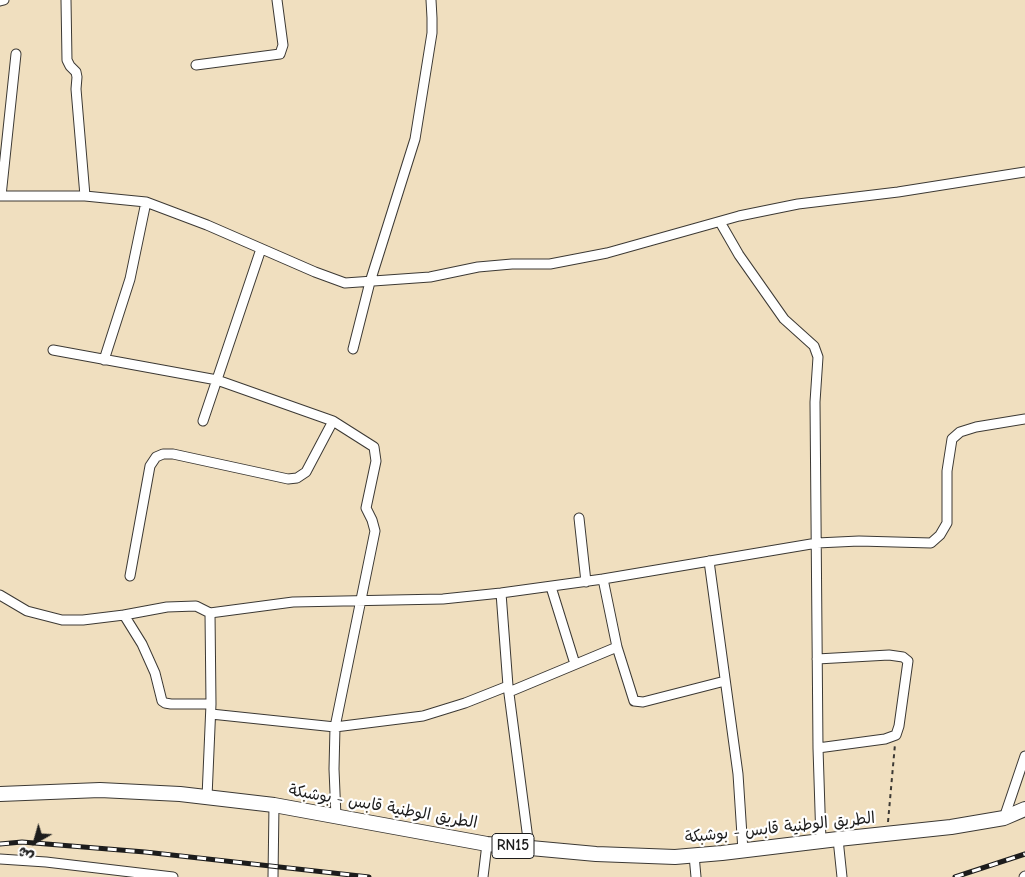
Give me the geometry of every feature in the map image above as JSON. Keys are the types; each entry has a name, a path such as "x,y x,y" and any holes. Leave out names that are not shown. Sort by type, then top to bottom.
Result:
{"main road":[{"name":"الطريق الوطنية قابس - بوشبكة","path":"0,794 100,790 150,791 274,805 487,844 596,854 675,857 951,827 1004,818 1025,809"}],"street":[{"path":"66,0 67,60 77,77 76,89 85,196"},
{"path":"196,65 280,54 283,45 277,0"},
{"path":"353,349 370,282 415,139 432,33 431,0"},
{"path":"16,54 1,196 85,196 146,202 207,225 345,283 430,277 478,267 512,264 550,264 607,253 720,222 798,204 898,192 1025,172"},
{"path":"104,360 130,280 146,202"},
{"path":"720,222 739,255 784,319 814,346 818,357 815,402 817,659 822,841"},
{"path":"203,421 261,249"},
{"path":"53,350 217,380 333,420 374,448 376,461 366,508 372,520 374,531 335,727 336,817"},
{"path":"0,595 27,611 62,620 82,620 184,606 196,606 210,613 292,602 443,599 501,593 586,582 817,543 859,541 931,543 940,535 947,523 946,471 952,439 960,432 976,427 1025,419"},
{"path":"130,576 150,466 156,457 162,454 172,454 288,479 297,478 306,472 333,420"},
{"path":"579,518 586,582"},
{"path":"709,561 738,774 743,851"},
{"path":"603,579 617,647 634,700 643,702 725,681"},
{"path":"551,587 575,664"},
{"path":"501,593 509,689 529,847"},
{"path":"207,797 211,714 210,613"},
{"path":"124,615 142,644 155,673 162,701 171,704 211,704"},
{"path":"211,714 335,727 423,716 509,689 617,647"},
{"path":"817,659 889,655 907,658 908,661 899,726 896,735 885,739 818,748"},
{"path":"1004,818 1025,756"},
{"path":"273,877 274,805"},
{"path":"838,839 842,877"},
{"path":"483,877 487,844"},
{"path":"694,856 696,877"},
{"path":"0,859 46,862 128,874 173,877"}],"path":[{"path":"887,834 896,735"}],"railway":[{"path":"0,844 22,842 145,852 369,877"},
{"path":"955,877 1025,854"}]}
